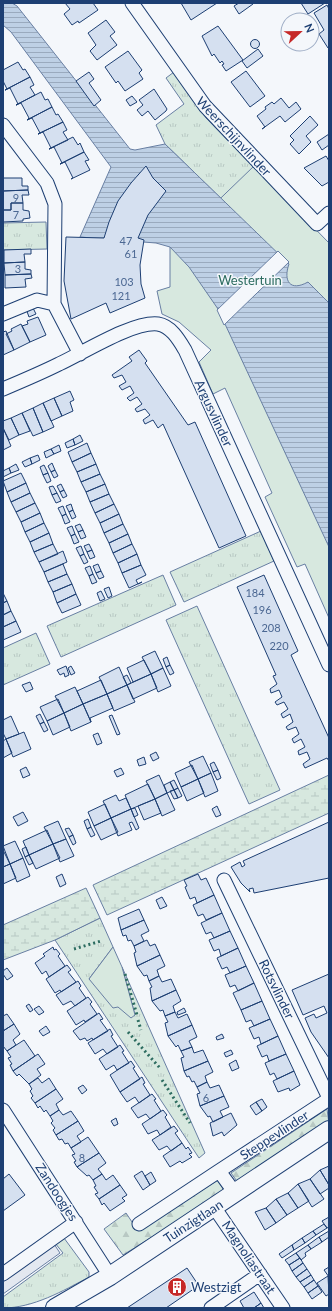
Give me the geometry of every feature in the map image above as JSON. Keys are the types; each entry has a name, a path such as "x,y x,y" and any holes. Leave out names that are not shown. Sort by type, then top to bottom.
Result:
{"street":[{"name":"Weerschijnvlinder","path":"132,3 208,110 317,224 329,212"},
{"path":"3,125 47,183 56,204 54,304 80,354"},
{"path":"3,314 37,300 54,304"},
{"name":"Argusvlinder","path":"3,389 126,331 142,326 158,324 170,330 178,338 329,665"},
{"name":"Rotsvlinder","path":"224,880 329,1098"},
{"name":"Steppevlinder","path":"139,1224 329,1098"},
{"name":"Zandoogjes","path":"3,1110 110,1276"},
{"name":"Tuinzigtlaan","path":"55,1308 110,1276 329,1130"},
{"path":"219,1171 235,1193"},
{"name":"Magnoliastraat","path":"214,1207 283,1308"},
{"path":"3,1274 76,1222"},
{"path":"211,1308 260,1274"}],"green space":[{"path":"174,72 206,118 299,213 277,253 165,144 156,125 184,104 166,78"},
{"name":"Westertuin","path":"254,166 329,243 329,618 305,564 297,567 265,497 272,493 225,388 213,394 199,362 211,350 179,322 162,314 157,291 170,287 170,247"},
{"path":"46,222 47,249 3,250 3,223"},
{"path":"261,531 274,561 184,602 170,572"},
{"path":"163,575 176,605 61,657 47,626"},
{"path":"197,606 280,790 249,804 166,620"},
{"path":"36,633 50,664 3,685 3,648"},
{"path":"329,775 329,813 107,915 93,885"},
{"path":"86,888 100,918 55,940 3,960 3,925"},
{"path":"100,918 113,947 89,979 118,1007 135,1015 122,967 205,1153 199,1158 55,940"},
{"path":"113,947 122,967 135,1015 131,1018 118,1007 113,1008 89,979"},
{"path":"327,1109 329,1124 239,1184 231,1173"},
{"path":"218,1180 225,1192 123,1255 104,1229 126,1213 138,1231"},
{"path":"64,1238 89,1272 89,1277 37,1302 3,1308 3,1297 63,1253 55,1243"}],"shaded area":[{"path":"54,1244 60,1253 3,1294 3,1282"}],"water":[{"path":"3,3 12,3 17,6 130,149 135,150 165,144 289,264 287,275 288,280 292,285 297,286 308,282 329,303 329,547 218,309 189,267 170,247 156,243 80,237 111,167 11,32 3,25"}],"pier":[{"path":"278,251 289,262 224,325 217,310"}],"building":[{"path":"65,3 93,3 98,10 79,23 78,21 72,25 64,14 70,9"},
{"path":"181,3 217,3 191,20"},
{"path":"239,3 253,4 239,14 234,6"},
{"path":"301,3 325,3 311,12 307,12"},
{"path":"327,5 329,9 328,48 320,36 320,33 324,30 320,23 320,12 316,12"},
{"path":"106,20 115,32 110,36 117,45 97,60 90,51 96,45 88,33"},
{"path":"218,26 243,60 226,71 222,65 224,64 222,61 220,63 214,54 212,56 202,36"},
{"path":"255,39 260,44 255,49 250,44"},
{"path":"258,49 263,56 247,68 242,61"},
{"path":"128,51 142,70 139,73 143,79 125,91 118,81 116,83 105,67"},
{"path":"18,62 30,77 7,89 3,81 3,70"},
{"path":"246,71 265,96 250,107 231,82"},
{"path":"89,72 94,79 89,83 101,100 94,106 76,81"},
{"path":"30,77 34,85 30,87 35,95 18,104 10,88 5,90"},
{"path":"154,89 167,109 155,120 148,111 142,116 137,110 143,105 139,100"},
{"path":"41,92 45,100 48,99 52,107 27,120 29,118 21,103 16,105"},
{"path":"132,96 137,102 130,106 126,100"},
{"path":"281,98 289,108 296,102 301,109 285,122 280,116 265,127 257,116 272,102 274,104"},
{"path":"52,107 56,115 58,114 63,122 38,134 40,133 32,118 27,120"},
{"path":"310,116 318,125 306,136 311,142 299,154 290,144 294,140 290,136"},
{"path":"63,122 67,130 63,132 68,140 49,149 51,148 43,132 38,134"},
{"path":"329,134 329,145 322,150 317,142"},
{"path":"73,137 78,145 80,143 84,152 62,163 54,147 49,149"},
{"path":"84,152 89,160 85,161 90,170 71,179 73,178 65,162 60,164"},
{"path":"326,156 329,161 329,182 322,186 304,168"},
{"path":"146,166 153,178 166,191 148,215 138,238 144,240 140,265 141,284 145,298 110,313 106,303 71,319 64,281 66,237 104,238 118,201"},
{"path":"3,178 22,178 22,186 28,186 28,190 3,191"},
{"path":"28,190 29,195 22,195 23,203 11,203 11,210 3,210 3,191"},
{"path":"11,203 23,203 23,210 29,211 30,218 23,219 23,221 3,222 3,210 11,210"},
{"path":"31,249 31,254 24,254 25,262 4,263 4,250"},
{"path":"25,262 25,269 31,270 31,274 5,275 4,263"},
{"path":"31,274 32,278 25,279 26,287 5,288 5,275"},
{"path":"31,304 36,314 29,317 25,306"},
{"path":"38,317 46,335 30,342 22,326 28,324 27,321"},
{"path":"21,324 30,342 14,350 6,334 12,331 11,329"},
{"path":"6,331 14,350 3,355 3,332"},
{"path":"139,350 147,361 145,363 188,425 195,422 246,536 219,548 163,424 158,428 153,420 145,424 143,420 150,415 145,409 137,412 135,409 142,404 137,397 130,401 127,398 134,393 130,386 122,390 119,386 126,382 122,375 114,378 112,375 132,361 129,357"},
{"path":"70,391 74,400 70,402 73,411 62,416 54,398"},
{"path":"54,398 62,416 51,421 43,403"},
{"path":"43,403 54,427 43,432 33,408"},
{"path":"33,408 43,432 33,436 22,413"},
{"path":"22,413 30,431 19,435 11,418"},
{"path":"11,418 19,435 9,440 3,428 3,421"},
{"path":"3,428 11,446 3,450"},
{"path":"80,435 83,441 75,445 73,439"},
{"path":"73,439 75,445 67,448 65,443"},
{"path":"87,443 91,453 72,462 68,452"},
{"path":"59,445 61,451 54,454 51,449"},
{"path":"51,449 54,454 46,458 44,452"},
{"path":"91,453 96,464 77,472 72,462"},
{"path":"38,455 40,460 32,464 30,458"},
{"path":"30,458 32,464 25,467 22,462"},
{"path":"52,463 55,470 51,472 48,466"},
{"path":"16,464 19,470 11,473 9,468"},
{"path":"96,464 100,474 81,482 77,472"},
{"path":"44,465 48,473 43,475 40,467"},
{"path":"9,468 11,473 3,477 3,471"},
{"path":"55,470 58,476 54,478 51,472"},
{"path":"21,473 26,483 7,492 3,481"},
{"path":"48,473 51,481 47,483 43,475"},
{"path":"100,474 105,484 86,492 81,482"},
{"path":"26,483 30,493 11,502 7,492"},
{"path":"61,484 64,490 60,492 57,486"},
{"path":"105,484 109,494 90,502 86,492"},
{"path":"53,486 57,493 52,495 49,487"},
{"path":"64,490 67,496 63,498 60,492"},
{"path":"30,493 35,503 16,512 11,502"},
{"path":"57,493 61,501 56,503 52,495"},
{"path":"109,494 114,504 95,513 90,502"},
{"path":"35,503 40,513 21,522 16,512"},
{"path":"71,504 73,510 69,512 66,506"},
{"path":"114,504 119,514 100,523 95,513"},
{"path":"63,506 66,514 62,516 58,508"},
{"path":"73,510 76,517 72,519 69,512"},
{"path":"40,513 44,523 25,532 21,522"},
{"path":"66,514 70,522 65,524 62,516"},
{"path":"119,514 123,524 104,533 100,523"},
{"path":"44,523 49,533 30,542 25,532"},
{"path":"80,524 83,530 78,532 75,526"},
{"path":"123,524 128,534 109,543 104,533"},
{"path":"72,526 75,534 71,536 67,528"},
{"path":"83,530 86,537 81,539 78,532"},
{"path":"49,533 53,544 34,552 30,542"},
{"path":"75,534 79,542 74,544 71,536"},
{"path":"128,534 132,544 113,553 109,543"},
{"path":"53,544 58,554 39,562 34,552"},
{"path":"89,544 92,550 87,552 84,546"},
{"path":"132,544 137,554 118,563 113,553"},
{"path":"81,546 84,554 80,556 76,548"},
{"path":"92,550 95,557 90,559 87,552"},
{"path":"63,551 67,562 44,572 39,562"},
{"path":"84,554 88,562 84,564 80,556"},
{"path":"137,554 141,565 122,573 118,563"},
{"path":"63,564 67,574 48,582 44,572"},
{"path":"98,564 101,571 96,573 93,566"},
{"path":"141,565 146,575 136,580 138,584 129,588 122,573"},
{"path":"90,566 93,574 89,576 85,568"},
{"path":"101,571 104,577 99,579 96,573"},
{"path":"67,574 72,584 53,592 48,582"},
{"path":"93,574 97,582 92,584 89,576"},
{"path":"264,575 298,651 291,655 329,738 329,761 327,758 305,768 303,764 310,759 307,752 299,755 298,751 305,747 301,739 294,743 292,739 299,734 296,727 288,730 286,727 293,722 290,714 283,718 281,714 288,709 284,702 277,705 275,702 282,697 279,690 271,693 270,689 277,684 273,676 276,675 237,587"},
{"path":"72,584 76,594 57,603 53,592"},
{"path":"109,587 112,596 108,598 104,589"},
{"path":"101,591 105,599 100,601 97,593"},
{"path":"3,593 7,601 3,603"},
{"path":"76,594 81,605 62,613 57,603"},
{"path":"7,601 11,611 3,615 3,603"},
{"path":"11,611 16,621 3,627 3,615"},
{"path":"16,621 21,632 3,640 3,627"},
{"path":"155,651 163,668 151,674 142,657"},
{"path":"167,657 170,665 166,667 163,659"},
{"path":"144,660 151,674 133,682 127,668"},
{"path":"170,665 174,673 170,675 166,667"},
{"path":"66,666 69,675 65,677 64,673 60,675 57,670"},
{"path":"71,666 75,673 71,675 68,668"},
{"path":"119,667 127,685 107,694 99,677"},
{"path":"163,668 171,686 158,692 151,674"},
{"path":"151,674 157,688 133,699 127,685"},
{"path":"127,675 131,683 127,685 123,677"},
{"path":"101,680 107,694 83,704 77,691"},
{"path":"30,682 33,689 26,692 22,685"},
{"path":"127,685 135,702 114,711 107,694"},
{"path":"75,687 83,704 64,713 55,696"},
{"path":"107,694 113,708 90,718 91,722 83,704"},
{"path":"58,699 64,713 47,721 40,707"},
{"path":"83,704 91,722 71,731 64,713"},
{"path":"64,713 70,727 53,735 47,721"},
{"path":"40,714 44,722 40,724 36,716"},
{"path":"112,715 120,734 117,735 109,716"},
{"path":"11,716 19,734 6,739 3,733 3,720"},
{"path":"44,722 48,730 44,732 40,724"},
{"path":"24,732 31,749 13,757 6,739"},
{"path":"98,733 102,743 97,745 93,735"},
{"path":"6,739 12,753 3,758 3,741"},
{"path":"156,752 159,758 153,761 150,755"},
{"path":"203,756 211,773 198,779 189,762"},
{"path":"144,757 146,764 139,766 137,760"},
{"path":"214,762 218,770 213,772 210,764"},
{"path":"192,765 198,779 181,787 175,773"},
{"path":"26,767 30,775 23,778 20,770"},
{"path":"121,768 124,774 117,777 114,771"},
{"path":"218,770 221,778 217,780 213,772"},
{"path":"211,773 218,791 205,797 198,779"},
{"path":"159,775 167,793 155,799 146,781"},
{"path":"198,779 204,793 187,801 181,787"},
{"path":"174,780 178,788 174,790 170,782"},
{"path":"170,782 174,790 167,793 164,785"},
{"path":"148,784 155,799 131,809 125,795"},
{"path":"178,788 182,796 178,798 174,790"},
{"path":"174,790 178,798 174,799 170,791"},
{"path":"167,793 175,810 162,816 155,799"},
{"path":"116,795 119,801 126,798 131,809 111,818 103,801"},
{"path":"155,799 161,813 144,820 138,806"},
{"path":"105,804 111,818 94,826 88,812"},
{"path":"217,806 221,815 216,817 212,809"},
{"path":"135,808 138,815 134,817 131,809"},
{"path":"131,809 139,828 136,830 132,822 129,823 132,830 118,836 111,818"},
{"path":"23,812 28,821 18,826 13,817"},
{"path":"111,818 118,832 101,840 94,826"},
{"path":"88,819 91,827 87,829 84,821"},
{"path":"58,821 66,839 53,844 44,827"},
{"path":"329,822 329,878 254,893 253,888 249,889 250,892 241,883 231,867 240,862 242,867 245,865 243,861"},
{"path":"91,827 95,835 91,837 87,829"},
{"path":"69,828 73,835 69,837 65,829"},
{"path":"47,830 53,844 29,855 23,841"},
{"path":"73,835 76,843 73,845 69,837"},
{"path":"66,839 74,856 60,862 53,844"},
{"path":"15,841 23,858 10,864 3,846"},
{"path":"53,844 60,858 36,869 29,855"},
{"path":"26,847 29,855 25,857 22,849"},
{"path":"3,850 10,864 3,867"},
{"path":"29,855 33,863 29,865 25,857"},
{"path":"23,858 30,876 17,882 10,864"},
{"path":"10,864 16,878 3,884 3,867"},
{"path":"62,874 66,884 60,887 56,877"},
{"path":"198,874 201,880 206,878 214,895 197,903 195,897 190,899 184,880"},
{"path":"214,895 222,913 206,920 203,914 198,916 193,905"},
{"path":"162,897 167,906 160,909 156,900"},
{"path":"139,909 144,920 121,930 118,918"},
{"path":"222,913 230,931 214,938 211,932 206,934 201,923"},
{"path":"144,920 149,931 141,935 144,941 134,946 131,940 128,941 126,935 123,936 121,930"},
{"path":"230,931 238,948 221,956 219,949 214,951 209,940"},
{"path":"147,940 150,946 155,944 160,955 137,966 134,946"},
{"path":"53,947 54,950 56,949 60,954 58,956 65,966 49,977 46,971 42,974 35,963 45,956 43,954"},
{"path":"238,948 246,966 230,973 227,967 222,969 217,958"},
{"path":"160,955 165,966 157,970 159,976 149,981 147,975 144,976 137,966"},
{"path":"67,965 71,970 68,972 76,982 61,992 60,990 55,993 46,979"},
{"path":"246,966 254,983 238,991 235,985 230,987 225,975"},
{"path":"7,968 13,976 7,980 3,974 3,971"},
{"path":"329,974 329,1058 311,1032 305,1018 314,1014 316,1018 327,1013 324,1006 303,1015 292,990"},
{"path":"159,976 162,982 171,979 176,990 152,1001 150,988 152,987 149,981"},
{"path":"78,981 81,986 79,988 86,998 75,1006 71,1001 63,1005 56,995"},
{"path":"254,983 262,1001 241,1010 233,993"},
{"path":"176,990 181,1001 173,1006 175,1012 165,1016 163,1010 160,1011 152,1001"},
{"path":"88,997 92,1002 90,1004 97,1014 85,1022 84,1020 76,1025 67,1011"},
{"path":"262,1001 270,1019 254,1026 251,1020 246,1022 241,1010"},
{"path":"29,1004 33,1010 30,1012 26,1006"},
{"path":"39,1006 44,1012 39,1015 34,1009"},
{"path":"184,1008 186,1012 178,1015 177,1012"},
{"path":"175,1012 178,1018 187,1014 192,1025 168,1036 165,1023 168,1022 165,1016"},
{"path":"99,1013 103,1019 100,1020 108,1031 93,1040 92,1038 87,1041 85,1038 80,1040 73,1031"},
{"path":"7,1014 14,1024 3,1031 3,1016"},
{"path":"270,1019 278,1036 261,1044 259,1037 254,1039 249,1028"},
{"path":"14,1024 20,1034 13,1040 16,1045 7,1051 3,1046 3,1031"},
{"path":"192,1025 197,1037 189,1041 192,1047 181,1051 178,1045 176,1047 168,1036"},
{"path":"46,1026 50,1032 43,1036 39,1031"},
{"path":"110,1029 113,1035 111,1036 118,1047 107,1054 103,1049 95,1054 88,1043"},
{"path":"222,1034 224,1038 217,1040 216,1037"},
{"path":"278,1036 286,1054 269,1061 267,1055 262,1057 257,1046"},
{"path":"24,1040 35,1056 13,1071 10,1065 12,1064 8,1058 11,1057 7,1051"},
{"path":"120,1045 124,1051 122,1052 129,1063 117,1070 114,1065 106,1070 99,1059"},
{"path":"192,1047 194,1053 203,1050 208,1061 184,1071 181,1058 184,1057 181,1051"},
{"path":"231,1050 233,1054 226,1057 224,1053"},
{"path":"38,1054 45,1064 37,1069 41,1075 29,1084 19,1074 17,1076 13,1071"},
{"path":"286,1054 294,1071 277,1079 274,1073 270,1075 265,1063"},
{"path":"236,1060 239,1068 232,1071 229,1064"},
{"path":"131,1061 135,1067 133,1068 140,1079 120,1092 110,1075"},
{"path":"208,1061 213,1072 205,1076 207,1082 197,1087 189,1076 187,1077 184,1071"},
{"path":"294,1071 300,1085 290,1091 289,1088 278,1092 273,1081"},
{"path":"142,1077 145,1083 143,1084 150,1095 139,1103 135,1097 127,1102 120,1092"},
{"path":"38,1078 42,1083 49,1078 56,1089 35,1103 31,1098 33,1096 30,1091 32,1089 29,1084"},
{"path":"207,1082 210,1088 219,1085 224,1096 200,1106 197,1094 200,1093 197,1087"},
{"path":"83,1085 87,1090 82,1094 78,1088"},
{"path":"56,1089 63,1099 56,1104 59,1110 50,1116 46,1110 44,1112 40,1106 38,1108 35,1103"},
{"path":"152,1094 161,1111 150,1119 146,1114 138,1118 131,1108"},
{"path":"224,1096 229,1107 220,1111 223,1117 213,1122 210,1116 208,1117 200,1106"},
{"path":"262,1099 267,1107 262,1111 256,1102"},
{"path":"256,1102 262,1111 256,1115 250,1106"},
{"path":"59,1110 63,1115 71,1111 78,1121 56,1135 53,1130 55,1128 51,1123 53,1121 50,1116"},
{"path":"163,1110 167,1115 165,1117 171,1127 160,1135 157,1130 148,1134 142,1124"},
{"path":"231,1113 237,1125 224,1136 222,1132 213,1136 210,1123"},
{"path":"116,1118 118,1124 114,1126 111,1121"},
{"path":"78,1121 84,1131 77,1136 81,1142 71,1148 68,1143 65,1144 62,1139 59,1140 56,1135"},
{"path":"174,1126 178,1131 175,1133 182,1143 171,1151 167,1146 159,1150 152,1140"},
{"path":"88,1137 99,1153 77,1167 74,1162 76,1161 72,1155 75,1154 71,1148"},
{"path":"182,1143 186,1149 188,1147 192,1153 189,1154 192,1157 182,1163 180,1161 170,1167 163,1156"},
{"path":"99,1153 106,1163 98,1169 102,1174 93,1180 89,1175 87,1176 77,1167"},
{"path":"329,1166 329,1185 320,1170"},
{"path":"320,1170 329,1185 329,1188 320,1194 310,1179"},
{"path":"142,1171 150,1185 143,1190 134,1176"},
{"path":"151,1172 156,1181 150,1185 145,1176"},
{"path":"9,1174 25,1195 3,1211 3,1179"},
{"path":"102,1174 106,1180 113,1175 120,1185 99,1199 95,1194 98,1193 94,1187 96,1186 93,1180"},
{"path":"310,1179 324,1199 312,1207 298,1184"},
{"path":"298,1184 309,1201 298,1208 288,1193"},
{"path":"120,1185 127,1195 122,1198 125,1201 110,1211 104,1203 102,1205 99,1199"},
{"path":"288,1193 298,1208 287,1215 276,1199"},
{"path":"276,1199 287,1215 276,1223 266,1208"},
{"path":"266,1208 276,1223 265,1230 255,1212"},
{"path":"329,1217 329,1227 327,1228 322,1221"},
{"path":"324,1224 327,1228 316,1235 313,1231"},
{"path":"313,1231 316,1235 305,1243 302,1238"},
{"path":"329,1231 329,1237 322,1242 319,1237"},
{"path":"319,1237 322,1242 311,1249 308,1245"},
{"path":"302,1238 305,1243 294,1250 292,1245"},
{"path":"292,1245 294,1250 282,1258 279,1254"},
{"path":"308,1245 311,1249 305,1253 306,1256 301,1260 296,1253"},
{"path":"296,1253 300,1258 289,1265 285,1260"},
{"path":"300,1258 303,1263 292,1271 289,1265"},
{"path":"303,1263 307,1269 296,1277 292,1271"},
{"path":"329,1267 329,1277 324,1270"},
{"name":"Westzigt","path":"187,1268 201,1289 198,1286 166,1308 127,1308"},
{"path":"307,1269 311,1275 300,1282 296,1277"},
{"path":"311,1275 314,1280 304,1287 300,1282"},
{"path":"328,1276 329,1294 326,1296 317,1283"},
{"path":"314,1280 318,1286 308,1293 304,1287"},
{"path":"318,1286 322,1292 312,1299 308,1293"},
{"path":"254,1292 261,1303 254,1308 244,1308 240,1301"},
{"path":"261,1303 264,1308 254,1308"}],"hedge":[{"path":"74,949 101,941"},
{"path":"125,974 137,1015"},
{"path":"138,1020 141,1030"},
{"path":"128,1032 160,1068"},
{"path":"162,1080 190,1123"}],"place":[{"name":"Westzigt","path":"177,1287"}]}
